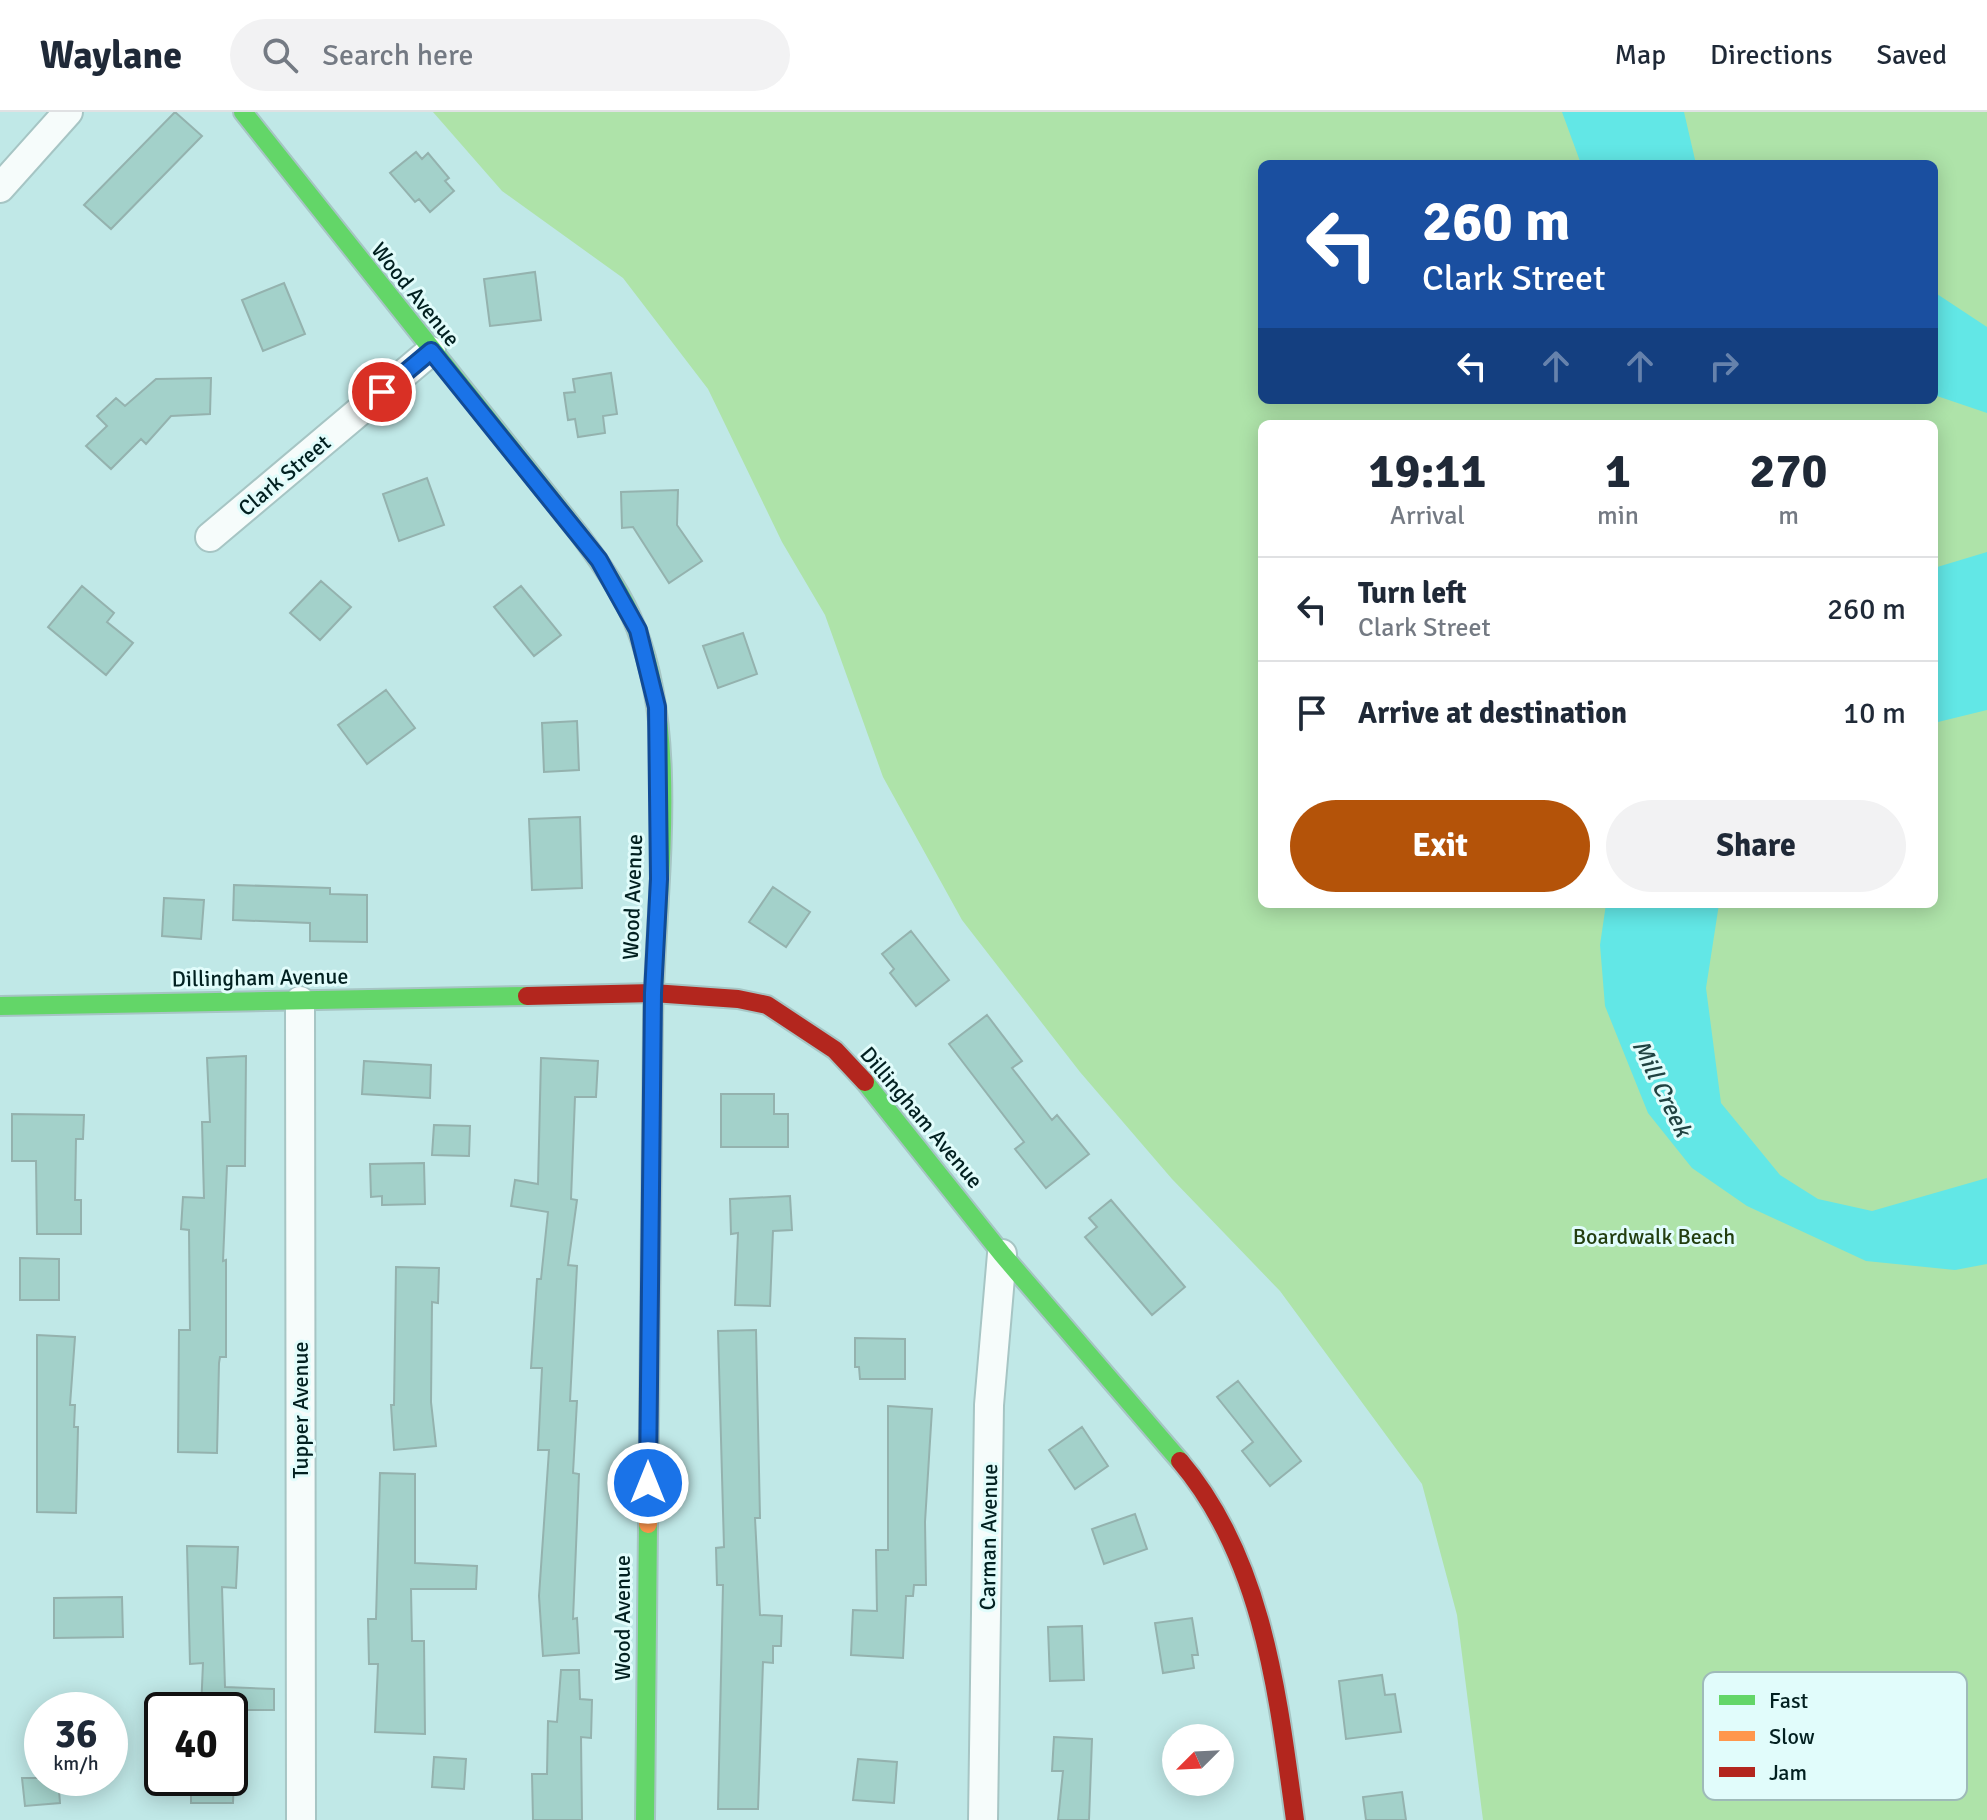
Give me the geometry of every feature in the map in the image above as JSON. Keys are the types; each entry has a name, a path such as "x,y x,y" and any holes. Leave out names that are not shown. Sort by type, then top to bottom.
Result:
{"street":[{"path":"0,188 68,112"},
{"name":"Wood Avenue","path":"243,112 599,560 638,630 657,707 659,879 653,993 645,1820"},
{"name":"Clark Street","path":"210,537 431,351"},
{"name":"Dillingham Avenue","path":"0,1006 653,993 738,999 767,1005 835,1050 879,1097 1002,1254 1201,1486 1245,1576 1273,1663 1295,1820"},
{"name":"Tupper Avenue","path":"300,1001 301,1820"},
{"name":"Carman Avenue","path":"983,1820 989,1405 1002,1254"}],"green space":[{"name":"Boardwalk Beach","path":"433,112 1987,112 1987,1820 1483,1820 1457,1615 1422,1484 1280,1291 1172,1179 1080,1072 962,920 883,777 825,615 782,542 708,389 623,278 502,191"}],"water":[{"path":"1562,112 1684,112 1695,160 1580,160"},
{"path":"1938,295 1987,327 1987,413 1938,396"},
{"path":"1987,552 1987,710 1938,722 1938,567"},
{"name":"Mill Creek","path":"1605,908 1718,908 1706,988 1721,1103 1780,1175 1818,1199 1872,1211 1987,1178 1987,1264 1955,1270 1866,1261 1747,1206 1692,1168 1648,1113 1605,1006 1600,945"}],"building":[{"path":"175,112 202,136 111,229 84,205"},
{"path":"416,152 422,159 428,153 449,178 445,181 454,191 430,212 419,199 415,202 390,173"},
{"path":"535,272 541,320 490,326 484,279"},
{"path":"284,283 305,334 263,351 242,300"},
{"path":"611,373 617,414 603,416 605,433 578,437 575,419 568,420 564,393 575,392 573,379"},
{"path":"211,378 210,414 171,416 146,444 141,439 111,469 86,446 107,426 97,416 116,398 125,406 156,379"},
{"path":"427,478 444,525 399,541 383,494"},
{"path":"678,490 677,525 702,561 669,583 633,527 622,528 621,492"},
{"path":"321,581 351,607 320,640 290,613"},
{"path":"82,586 114,613 107,622 133,643 106,675 48,627"},
{"path":"521,586 561,635 534,656 494,607"},
{"path":"743,633 757,674 718,688 703,646"},
{"path":"386,690 415,728 367,764 338,725"},
{"path":"577,721 579,770 544,772 542,723"},
{"path":"580,817 582,888 532,890 529,819"},
{"path":"234,885 330,888 330,894 367,895 367,942 310,941 310,923 233,920"},
{"path":"773,887 810,912 786,947 749,922"},
{"path":"164,898 204,900 201,939 162,936"},
{"path":"911,931 949,980 916,1006 890,973 894,969 882,954"},
{"path":"987,1015 1022,1061 1012,1068 1052,1120 1057,1115 1089,1154 1046,1188 1015,1149 1024,1142 949,1044"},
{"path":"246,1056 245,1166 227,1166 223,1261 226,1260 226,1357 220,1357 219,1363 217,1453 178,1452 179,1330 190,1330 189,1230 181,1229 183,1197 204,1198 202,1122 210,1122 207,1058"},
{"path":"541,1058 598,1061 596,1097 575,1097 571,1199 577,1200 568,1265 577,1266 570,1401 577,1401 573,1473 579,1474 573,1619 577,1618 579,1653 543,1656 539,1596 549,1450 538,1450 542,1368 531,1368 537,1279 541,1279 548,1212 511,1206 515,1180 538,1184"},
{"path":"364,1061 431,1065 430,1098 362,1094"},
{"path":"721,1094 774,1094 774,1114 788,1114 788,1147 721,1147"},
{"path":"12,1114 84,1115 83,1139 76,1139 75,1200 81,1200 81,1234 37,1234 36,1161 12,1161"},
{"path":"434,1125 470,1126 469,1156 432,1155"},
{"path":"424,1163 425,1204 382,1205 382,1196 371,1197 370,1164"},
{"path":"790,1196 792,1230 773,1231 770,1306 735,1305 738,1233 731,1234 730,1199"},
{"path":"1111,1200 1185,1287 1152,1315 1085,1237 1097,1227 1089,1218"},
{"path":"20,1258 59,1259 59,1300 20,1300"},
{"path":"396,1267 439,1268 438,1303 432,1302 431,1402 436,1446 394,1450 391,1405 394,1405"},
{"path":"756,1330 760,1518 755,1518 760,1615 782,1616 781,1646 773,1646 773,1663 763,1662 758,1809 718,1809 723,1585 717,1585 716,1548 724,1547 718,1331"},
{"path":"37,1335 75,1337 70,1405 75,1405 74,1427 78,1427 76,1513 37,1512"},
{"path":"855,1338 905,1339 905,1379 860,1379 859,1367 855,1367"},
{"path":"1238,1381 1301,1461 1270,1486 1242,1451 1253,1442 1217,1397"},
{"path":"888,1406 932,1409 925,1522 926,1585 914,1585 913,1596 906,1596 903,1658 851,1655 853,1610 877,1611 876,1550 888,1550"},
{"path":"1082,1427 1108,1466 1075,1489 1049,1450"},
{"path":"380,1473 415,1474 415,1563 477,1566 476,1589 411,1589 412,1641 424,1641 425,1734 375,1732 378,1664 369,1664 368,1619 376,1619"},
{"path":"1135,1514 1147,1549 1104,1564 1092,1529"},
{"path":"187,1546 238,1547 236,1588 222,1587 225,1687 274,1689 274,1710 248,1710 248,1692 202,1692 203,1663 190,1664"},
{"path":"122,1597 123,1637 54,1638 54,1598"},
{"path":"1192,1618 1198,1655 1192,1655 1194,1668 1163,1673 1155,1623"},
{"path":"1082,1626 1084,1680 1050,1681 1048,1627"},
{"path":"561,1670 579,1670 580,1699 592,1700 591,1738 581,1737 582,1820 533,1820 532,1774 547,1774 548,1721 557,1722"},
{"path":"1382,1675 1385,1695 1395,1694 1401,1732 1346,1739 1339,1681"},
{"path":"1054,1737 1092,1739 1089,1820 1058,1820 1063,1771 1052,1771"},
{"path":"434,1757 466,1759 464,1789 432,1787"},
{"path":"858,1759 897,1762 894,1803 853,1800"},
{"path":"22,1778 24,1796 59,1796 60,1803 25,1806"},
{"path":"1402,1792 1406,1820 1366,1820 1363,1797"},
{"path":"191,1796 233,1796 233,1803 191,1803"}],"traffic: fast":[{"path":"243,112 580,535 631,615 650,673 662,772 653,1023"},
{"path":"0,1006 527,996"},
{"path":"865,1082 1002,1254 1180,1461"},
{"path":"645,1820 648,1524"}],"traffic: slow":[{"path":"648,1524 653,1023"}],"traffic: jam":[{"path":"527,996 653,993 738,999 767,1005 835,1050 865,1082"},
{"path":"1180,1461 1208,1500 1231,1542 1249,1586 1273,1678 1295,1820"}],"route":[{"path":"382,392 431,351 599,560 638,630 657,707 659,879 653,993 648,1483"}]}
